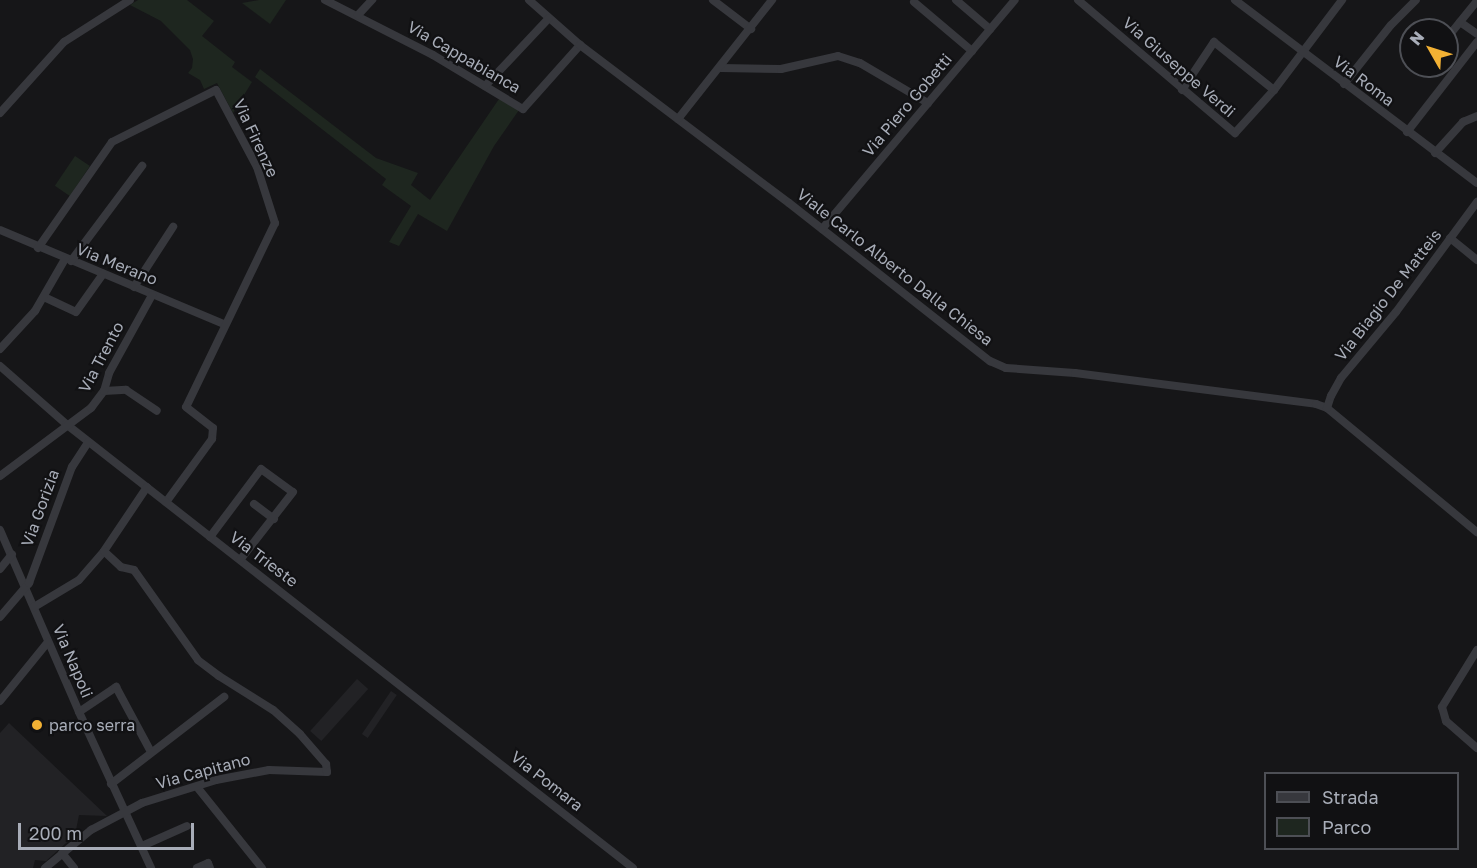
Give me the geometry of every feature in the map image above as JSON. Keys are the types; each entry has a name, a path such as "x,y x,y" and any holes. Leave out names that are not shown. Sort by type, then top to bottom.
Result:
{"street":[{"path":"0,114 64,42 130,0"},
{"name":"Via Cappabianca","path":"325,0 358,15 523,109 580,45"},
{"path":"358,15 372,0"},
{"name":"Viale Carlo Alberto Dalla Chiesa","path":"529,0 580,45 822,229 977,353 1006,368 1075,373 1280,398 1328,408 1477,532"},
{"path":"713,0 751,29"},
{"path":"678,119 721,68 772,0"},
{"path":"956,0 990,29"},
{"name":"Via Piero Gobetti","path":"822,229 1015,0"},
{"name":"Via Giuseppe Verdi","path":"1078,0 1235,134 1274,90 1342,0"},
{"name":"Via Roma","path":"1235,0 1302,53 1477,183"},
{"path":"1344,84 1391,26 1416,0"},
{"path":"1477,1 1460,22 1477,34"},
{"path":"914,2 972,51"},
{"path":"485,86 549,18"},
{"path":"1182,90 1214,42 1274,90"},
{"path":"1407,132 1477,42"},
{"path":"721,68 781,69 838,56 860,63 928,103"},
{"name":"Via Firenze","path":"38,248 112,142 216,90 257,167 274,223 224,324"},
{"path":"1435,153 1462,122 1477,116"},
{"path":"0,349 35,311 68,260 142,166"},
{"name":"Via Biagio De Matteis","path":"1328,408 1341,378 1386,325 1476,204"},
{"path":"134,287 173,227"},
{"name":"Via Merano","path":"0,230 38,248 224,324"},
{"path":"1450,238 1477,260"},
{"path":"44,297 76,312 103,274"},
{"name":"Via Trento","path":"0,476 36,451 66,424 91,408 104,391 109,373 152,295"},
{"path":"166,502 212,439 213,428 186,407 224,324"},
{"name":"Via Trieste","path":"0,366 88,442 443,718"},
{"path":"104,391 126,390 157,411"},
{"name":"Via Gorizia","path":"0,617 29,583 72,467 88,442"},
{"path":"210,537 261,469 293,492 240,560"},
{"path":"34,607 79,580 104,551 147,487"},
{"path":"254,504 274,519"},
{"name":"Via Napoli","path":"0,530 111,784 151,868"},
{"name":"Via Capitano","path":"45,868 91,830 124,811 197,787 269,770 327,772 326,764 314,749 273,710 198,660 134,570 121,567 104,551"},
{"path":"0,569 12,554"},
{"path":"0,701 48,642"},
{"path":"1477,650 1442,707 1446,721 1477,748"},
{"path":"79,712 116,687 151,752"},
{"path":"111,784 224,697"},
{"name":"Via Pomara","path":"443,718 633,868"},
{"path":"197,787 262,868"},
{"path":"142,846 187,826"},
{"path":"62,853 74,868"},
{"path":"197,868 208,863 210,868"}],"shaded area":[{"path":"357,679 368,689 321,741 310,731"},
{"path":"391,691 397,695 368,738 362,734"},
{"path":"9,723 107,816 79,815 75,835 46,861 35,860 33,868 0,868 0,733"}],"green space":[{"path":"138,0 187,0 214,21 202,36 235,62 232,67 252,82 233,113 217,83 204,89 200,80 188,73 192,68 193,59 190,50 161,21 130,5"},
{"path":"259,0 286,0 270,24 242,3"},
{"path":"260,69 376,158 418,173 411,185 430,200 499,99 519,110 494,146 447,231 418,214 399,246 389,242 411,206 382,185 386,179 255,77"},
{"path":"75,156 90,166 70,196 55,186"}],"place":[{"name":"parco serra","path":"37,725"}]}
